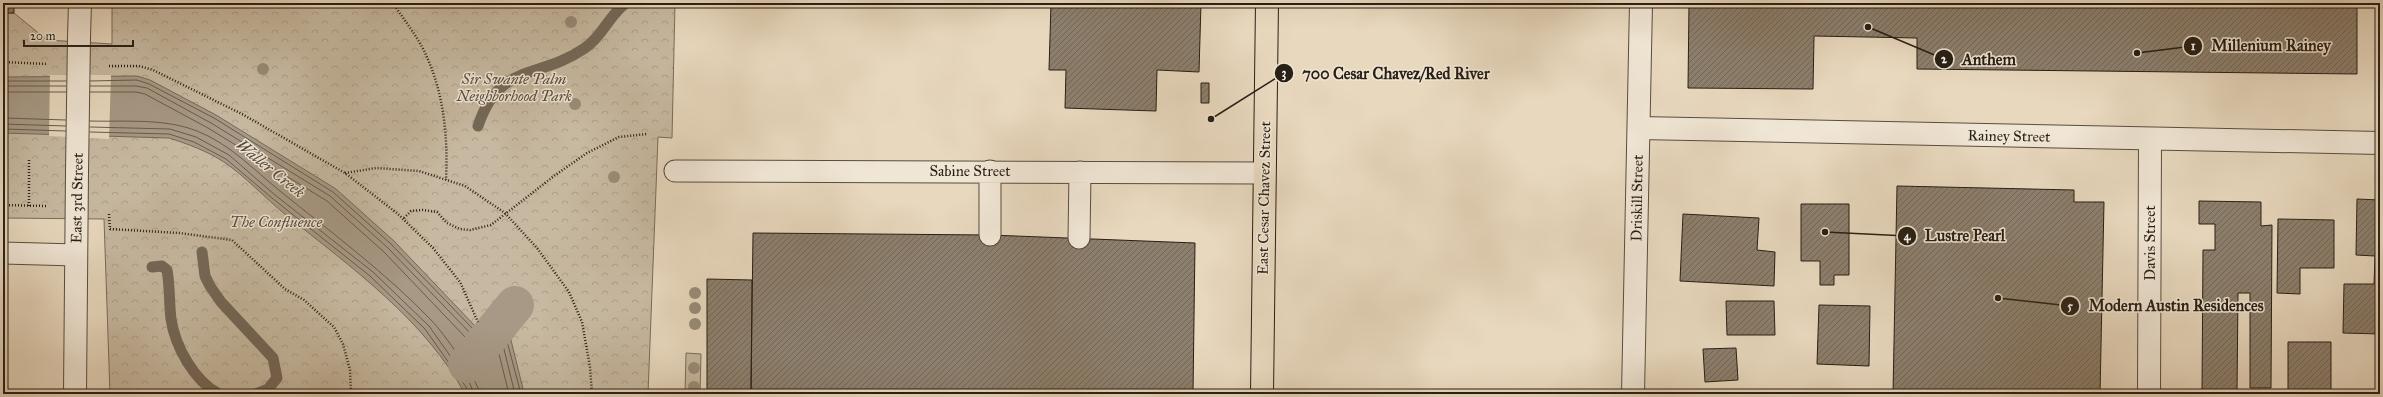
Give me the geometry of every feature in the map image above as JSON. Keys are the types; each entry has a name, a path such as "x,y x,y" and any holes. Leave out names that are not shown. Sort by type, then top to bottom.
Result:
{"main road":[{"name":"East Cesar Chavez Street","path":"1262,394 1267,3"}],"street":[{"name":"East 3rd Street","path":"76,394 76,255 80,3"},
{"name":"Driskill Street","path":"1632,394 1642,3"},
{"name":"Rainey Street","path":"1638,128 2150,140 2380,143"},
{"name":"Davis Street","path":"2149,394 2150,140"}],"lane":[{"name":"Sabine Street","path":"675,171 1264,173"},
{"path":"990,171 990,235"},
{"path":"1078,238 1080,172"},
{"path":"3,253 76,255"}],"path":[{"path":"393,3 426,54 442,102 448,150 446,180"},
{"path":"3,62 49,64"},
{"path":"103,66 139,66 153,70 242,114 345,174 404,218 433,248 460,282 478,322"},
{"path":"404,218 411,211 423,210 437,212 447,223 460,229 470,230 491,225 554,176 587,153 619,137 647,134"},
{"path":"29,160 29,206"},
{"path":"345,174 383,168 419,171 465,186 505,213 536,248 569,292 582,322 590,367 592,394"},
{"path":"3,205 38,206"},
{"path":"109,207 110,229 146,230 232,240 267,274 285,289 304,300 334,327 343,344 350,370 351,394"}],"green space":[{"name":"The Confluence","path":"112,3 675,3 672,138 658,137 648,394 110,394 104,219 3,218 3,13 14,13 47,40 112,44"},
{"path":"686,353 701,354 700,394 685,394"}],"water":[{"name":"Waller Creek","path":"137,76 150,80 216,115 336,189 394,241 477,328 493,320 508,328 524,393 465,394 448,367 429,342 385,296 336,254 278,208 240,174 211,154 169,138 3,133 3,77"}],"pier":[{"path":"50,75 111,75 109,139 49,136"}],"building":[{"path":"3,3 14,3 14,13 3,13"},
{"path":"1051,3 1201,3 1199,72 1157,70 1156,111 1065,108 1066,70 1049,70"},
{"path":"1689,3 2357,3 2357,74 1917,69 1917,38 1814,36 1813,89 1688,88"},
{"path":"1201,83 1209,83 1209,103 1201,103"},
{"path":"1897,186 2074,190 2074,202 2104,202 2100,394 1893,394"},
{"path":"2357,199 2380,200 2380,334 2343,333 2344,284 2374,284 2375,256 2356,255"},
{"path":"2199,201 2261,202 2261,226 2272,225 2271,388 2250,388 2250,293 2238,293 2237,394 2202,394 2203,250 2215,250 2215,224 2199,224"},
{"path":"1801,204 1849,204 1849,275 1834,275 1834,285 1820,285 1820,261 1801,261"},
{"path":"1683,214 1759,218 1757,250 1775,252 1774,286 1680,281"},
{"path":"2278,219 2334,220 2334,268 2300,268 2300,294 2277,293"},
{"path":"753,233 990,235 1195,243 1193,394 751,394"},
{"path":"707,279 752,280 751,394 707,394"},
{"path":"1726,301 1774,301 1775,335 1727,335"},
{"path":"1819,305 1870,306 1869,366 1817,364"},
{"path":"2288,342 2331,342 2331,394 2288,394"},
{"path":"1736,348 1738,380 1705,382 1703,349"}],"waterway":[{"path":"478,126 487,105 498,91 509,81 552,65 585,48 597,38 615,13 626,3"},
{"path":"202,252 205,276 210,286 221,302 273,358 277,378 268,389 256,394"},
{"path":"152,267 162,266 167,270 171,319 181,351 194,372 202,381 219,394"},
{"path":"467,364 515,305"}],"place":[{"name":"Anthem","path":"1868,27"},
{"name":"Millenium Rainey","path":"2137,53"},
{"name":"700 Cesar Chavez/Red River","path":"1211,119"},
{"name":"Lustre Pearl","path":"1825,232"},
{"name":"Modern Austin Residences","path":"1998,298"}],"park label":[{"name":"Sir Swante Palm Neighborhood Park","path":"514,88"}]}
